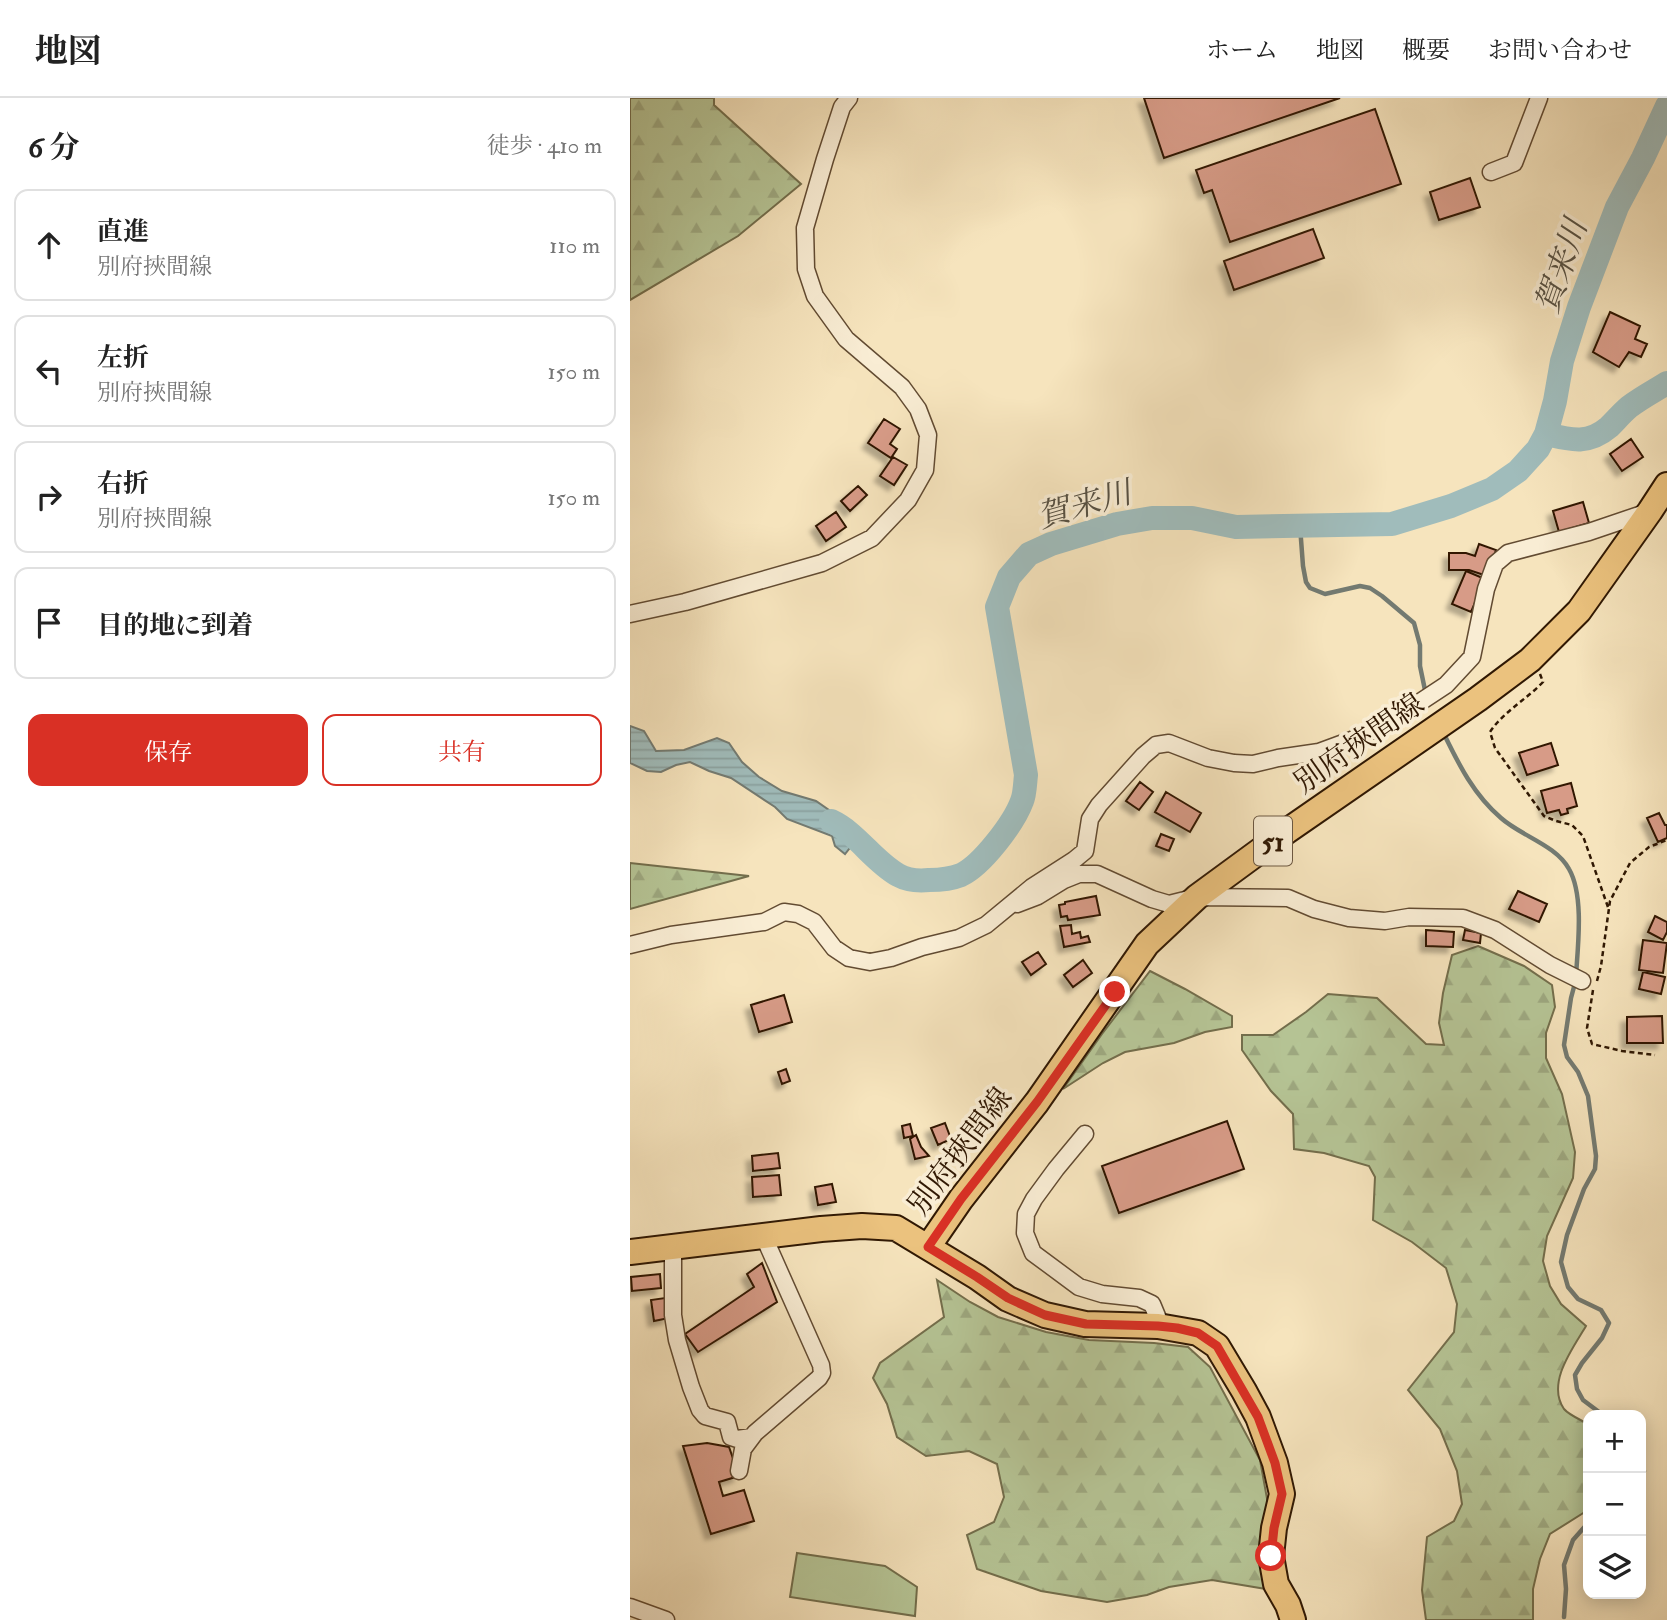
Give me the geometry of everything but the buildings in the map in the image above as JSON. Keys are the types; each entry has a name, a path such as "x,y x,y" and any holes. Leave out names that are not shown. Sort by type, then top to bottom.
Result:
{"main road":[{"name":"別府挾間線","path":"928,1247 961,1199 1037,1102 1147,944 1197,897 1530,660 1579,611 1667,486"},
{"name":"別府挾間線","path":"630,1252 821,1229 862,1226 896,1228 1008,1298 1045,1315 1086,1324 1158,1326 1198,1333 1217,1346 1258,1417 1275,1463 1282,1494 1271,1556 1276,1584 1293,1620"}],"street":[{"path":"630,614 685,602 822,563 872,538 908,500 925,470 928,435 918,409 902,387 846,339 815,296 806,269 805,228 842,107 849,98"},
{"path":"1491,172 1514,163 1539,98"},
{"path":"630,944 671,935 754,925 784,912 799,914 814,922 834,948 849,958 870,962 959,938 986,925 1032,887 1086,850 1090,819 1099,805 1156,745 1169,743 1208,758 1234,764 1253,764 1320,752 1357,738 1446,685 1472,657 1486,589 1495,564 1508,553 1589,532 1650,512"},
{"path":"1010,907 1038,896 1079,874 1097,874 1169,904 1197,897 1288,898 1314,909 1349,918 1385,921 1409,916 1462,918 1495,930 1550,965 1582,981"},
{"path":"1085,1134 1034,1199 1026,1214 1025,1233 1033,1253 1079,1287 1102,1294 1139,1298 1152,1304 1158,1326"},
{"path":"738,1471 743,1449 752,1437 822,1373 821,1365 764,1237"},
{"path":"673,1247 673,1315 677,1340 700,1410 705,1416 727,1422 731,1437 752,1437"},
{"path":"630,1607 666,1620"}],"path":[{"path":"1540,672 1543,682 1495,724 1490,732 1495,748 1544,816 1572,825 1583,836 1609,910"},
{"path":"1655,1055 1592,1044 1587,1028 1593,992 1601,967 1610,901 1630,863 1649,847 1667,840"}],"green space":[{"path":"630,98 714,98 714,105 801,184 738,236 630,300"},
{"path":"630,863 749,876 630,909"},
{"path":"1478,946 1524,966 1552,985 1555,1007 1546,1033 1546,1058 1562,1094 1575,1152 1573,1178 1547,1236 1543,1261 1550,1286 1561,1304 1586,1326 1563,1366 1558,1388 1564,1409 1583,1421 1583,1513 1550,1534 1540,1559 1533,1589 1533,1620 1426,1620 1422,1590 1427,1537 1454,1521 1462,1504 1457,1471 1440,1429 1408,1390 1454,1332 1457,1304 1446,1268 1412,1242 1373,1220 1375,1177 1369,1166 1324,1153 1294,1149 1293,1114 1271,1091 1242,1050 1242,1035 1273,1035 1328,994 1377,998 1426,1044 1444,1045 1439,1023 1452,955"},
{"path":"1150,971 1232,1016 1232,1027 1205,1032 1174,1043 1125,1052 1063,1089 1102,1034"},
{"path":"937,1280 998,1317 1046,1332 1089,1340 1188,1347 1210,1367 1260,1460 1268,1504 1266,1589 1212,1580 1107,1602 1041,1591 977,1569 967,1535 994,1522 1004,1497 997,1464 969,1451 926,1456 897,1437 887,1404 873,1378 880,1363 944,1317"},
{"path":"797,1553 885,1566 917,1587 915,1616 790,1597"}],"water":[{"path":"630,726 644,731 656,751 684,750 717,738 729,743 742,762 759,777 782,791 816,801 860,835 845,854 835,846 832,836 787,819 775,807 731,778 690,762 661,772 647,771 630,763"}],"waterway":[{"name":"賀来川","path":"831,821 849,833 889,869 902,877 917,880 945,879 961,875 978,862 1005,831 1022,801 1026,775 997,607 1009,577 1029,554 1051,544 1117,524 1152,518 1192,518 1236,527 1392,524 1451,506 1492,489 1518,471 1538,449 1546,434 1562,361 1579,307 1617,207 1667,106"},
{"path":"1546,434 1579,440 1594,437 1609,427 1629,407 1667,383"},
{"path":"1300,526 1303,566 1310,588 1325,594 1360,586 1370,588 1414,623 1420,645 1420,666 1426,695"},
{"path":"1444,734 1468,779 1491,809 1509,824 1556,853 1569,869 1577,892 1578,906 1576,975"},
{"path":"1575,983 1564,1045 1567,1057 1578,1072 1588,1096 1596,1156 1595,1169 1584,1189 1567,1235 1561,1262 1568,1287 1578,1299 1601,1310 1609,1323 1602,1338 1575,1375 1577,1389 1583,1400 1596,1410"},
{"path":"1564,1617 1564,1565 1573,1540 1583,1529"}],"route":[{"path":"1115,992 1037,1102 961,1199 928,1247 1008,1298 1045,1315 1086,1324 1177,1328 1198,1333 1217,1346 1258,1417 1275,1463 1282,1494 1271,1556"}]}
